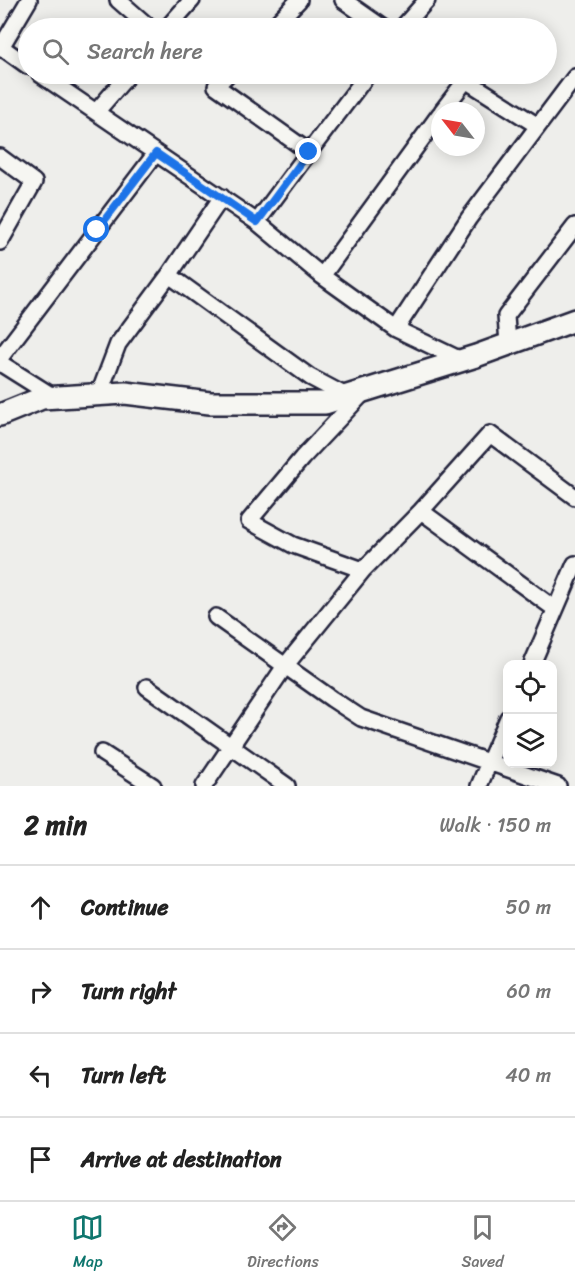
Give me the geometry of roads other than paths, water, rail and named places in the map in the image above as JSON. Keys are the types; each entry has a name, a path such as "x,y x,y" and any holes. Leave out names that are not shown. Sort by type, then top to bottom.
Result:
{"street":[{"path":"18,18 29,0"},
{"path":"118,0 139,18"},
{"path":"176,18 192,0"},
{"path":"281,18 298,0"},
{"path":"343,0 369,18"},
{"path":"411,18 427,0"},
{"path":"18,18 0,48 18,60"},
{"path":"396,329 469,218 575,77"},
{"path":"55,84 257,222 322,276 396,329 461,360"},
{"path":"96,112 120,84"},
{"path":"218,84 216,86 309,152"},
{"path":"257,222 360,84"},
{"path":"447,102 457,84"},
{"path":"472,84 538,126"},
{"path":"322,276 431,126"},
{"path":"0,358 156,153"},
{"path":"0,157 34,182 0,242"},
{"path":"99,394 118,344 222,198"},
{"path":"508,344 506,316 575,226"},
{"path":"169,275 310,377 356,393"},
{"path":"0,415 42,398 125,393 210,403 325,403 461,360 575,320"},
{"path":"0,363 54,398"},
{"path":"356,393 249,520 293,545 363,570"},
{"path":"204,786 285,666 363,570 421,511 490,434 575,497"},
{"path":"421,511 555,609"},
{"path":"534,660 575,564"},
{"path":"216,617 361,718 558,786"},
{"path":"147,687 287,786"},
{"path":"479,786 503,727"},
{"path":"102,753 153,786"}]}
